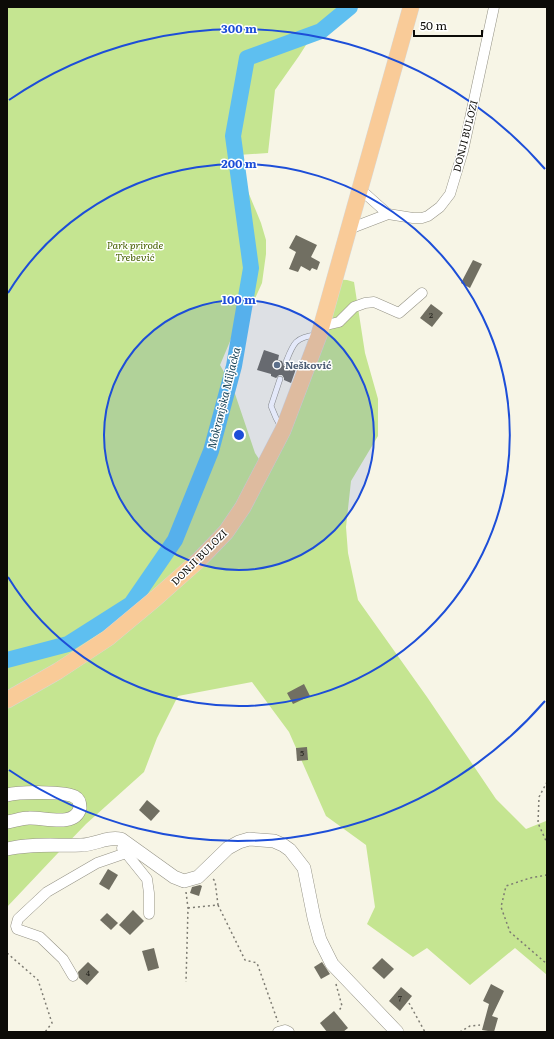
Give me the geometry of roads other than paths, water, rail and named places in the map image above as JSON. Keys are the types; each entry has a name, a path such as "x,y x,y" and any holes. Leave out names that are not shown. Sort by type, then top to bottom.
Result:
{"main road":[{"name":"DONJI BULOZI","path":"7,700 58,671 108,638 200,559 226,532 243,507 283,430 320,331 412,7"}],"street":[{"name":"DONJI BULOZI","path":"388,214 422,218 428,216 440,207 450,194 463,151 494,7"},
{"path":"349,229 388,214 360,189"},
{"path":"320,331 339,322 354,307 365,303 374,302 399,313 422,293"},
{"path":"7,795 34,792 66,794 75,796 79,802 80,808 76,816 68,820 28,818 7,822"},
{"path":"113,837 147,879 149,914"},
{"path":"7,849 47,845 83,845 113,837 121,839 174,877 184,881 198,877 228,848 239,842 249,839 274,841 290,850 304,868 320,940 332,964 397,1032"},
{"path":"73,976 63,959 40,937 17,929 16,926 18,919 47,892 97,863 126,853"}],"lane":[{"path":"286,362 292,346 298,340 320,331"},
{"path":"280,379 271,406 283,430"}],"waterway":[{"name":"Mokranjska Miljacka","path":"7,660 68,644 131,604 175,540 211,451 234,366 251,268 233,136 247,58 321,31 350,7"}],"place":[{"name":"Nešković","path":"277,365"}],"park label":[{"name":"Park prirode Trebević","path":"135,250"}]}
